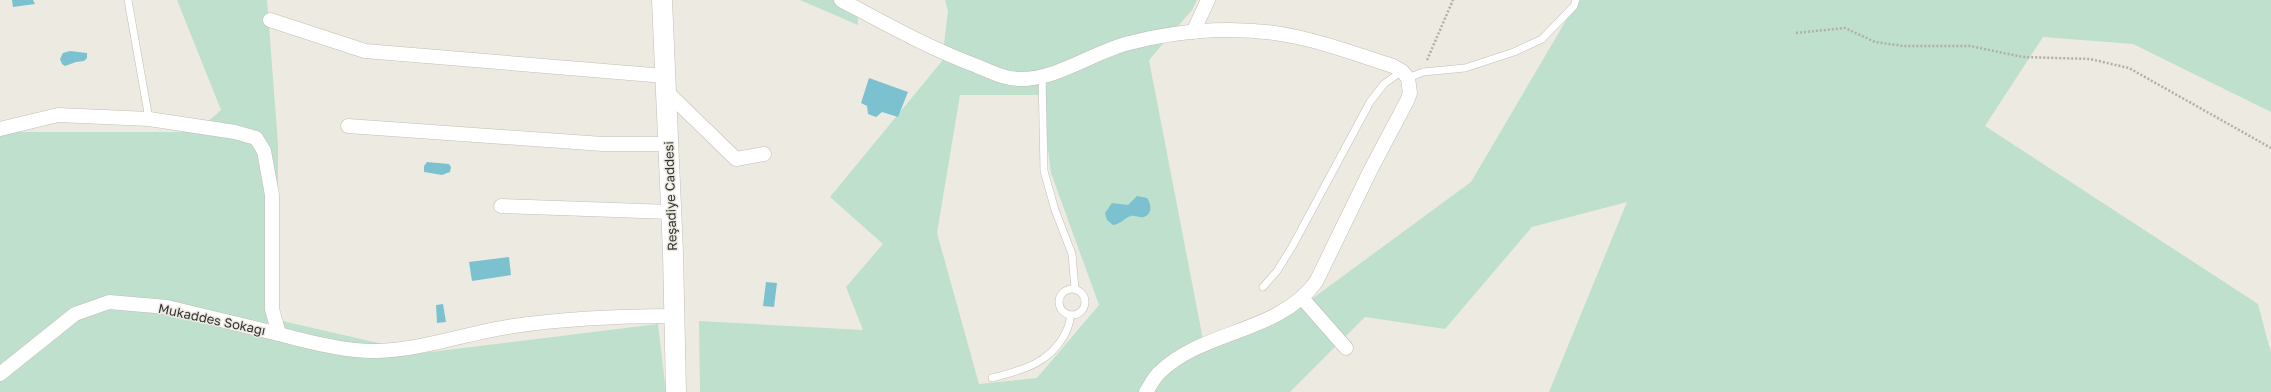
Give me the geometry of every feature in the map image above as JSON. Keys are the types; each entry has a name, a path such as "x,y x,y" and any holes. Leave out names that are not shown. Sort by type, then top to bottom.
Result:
{"street":[{"name":"Reşadiye Caddesi","path":"662,0 671,212 676,392"},
{"path":"841,0 939,52 1003,76 1020,79 1042,75 1128,43 1154,37 1193,32 1248,30 1298,37 1393,66 1405,75 1410,93 1407,101 1371,169 1316,282 1303,299 1285,312 1254,326 1190,350 1159,372 1146,392"},
{"path":"1193,32 1208,0"},
{"path":"270,20 365,51 666,84 736,159 764,154"},
{"path":"0,129 58,115 149,119 251,135 256,138 264,151 272,195 272,309 279,334"},
{"path":"348,126 603,144 668,144"},
{"path":"501,206 671,212"},
{"path":"1303,299 1346,348"},
{"name":"Mukaddes Sokağı","path":"0,374 75,314 109,302 167,307 317,344 377,351 450,340 513,326 599,316 674,316"}],"lane":[{"path":"128,0 149,119"},
{"path":"1263,287 1277,271 1292,247 1370,102 1384,84 1405,75 1465,68 1514,52 1542,39 1574,6 1576,0"},
{"path":"1042,75 1044,171 1054,210 1072,254 1075,289 1083,295 1085,304 1080,313 1070,315 1062,310 1059,300 1065,292 1075,289"},
{"path":"992,378 1027,368 1050,354 1066,332 1071,321 1070,315"}],"path":[{"path":"1423,72 1432,45 1453,0"},
{"path":"1796,33 1845,28 1875,42 1902,46 1970,46 2023,57 2090,59 2109,63 2129,68 2271,148"}],"green space":[{"path":"177,0 267,0 278,144 278,320 422,353 658,324 666,392 0,392 0,132 196,132 221,110"},
{"path":"800,0 857,0 858,25"},
{"path":"945,0 1197,0 1192,10 1149,60 1205,350 1309,301 1471,182 1578,0 2271,0 2271,112 2133,44 2043,37 1985,126 2258,304 2271,353 2271,392 1549,392 1627,202 1532,227 1445,329 1365,317 1290,392 700,392 699,321 863,330 846,287 883,244 830,197 942,61 948,11","holes":["960,95 1041,95 1051,173 1099,305 1037,378 979,384 937,233"]}],"water":[{"path":"12,0 33,0 35,4 13,7"},
{"path":"70,51 87,53 87,58 84,61 65,66 62,64 60,59 63,53"},
{"path":"869,78 908,92 898,117 882,112 876,117 868,114 867,106 861,103"},
{"path":"427,162 449,164 451,167 450,172 442,175 424,172 424,166"},
{"path":"1137,196 1147,198 1148,200 1150,211 1147,216 1131,216 1113,225 1107,220 1105,213 1112,203 1128,205"},
{"path":"509,257 511,275 472,281 469,262"},
{"path":"766,282 777,283 774,307 763,306"},
{"path":"443,304 446,322 437,323 436,305"}]}
